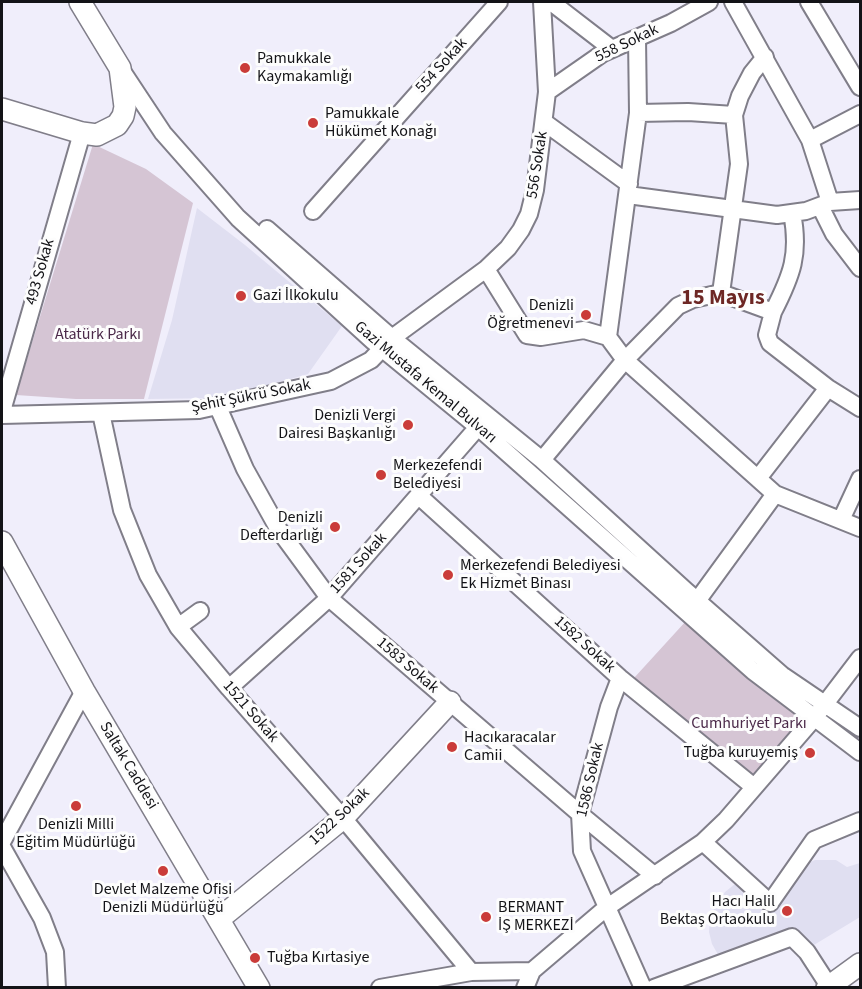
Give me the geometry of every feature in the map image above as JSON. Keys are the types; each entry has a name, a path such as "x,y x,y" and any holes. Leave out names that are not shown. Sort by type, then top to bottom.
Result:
{"main road":[{"path":"2,109 82,133 97,135 117,125 123,116 124,97 120,68 80,2"},
{"name":"Saltak Caddesi","path":"2,542 84,691 259,987"},
{"name":"1522 Sokak","path":"219,919 343,818 450,702"},
{"path":"828,987 861,964"}],"street":[{"name":"554 Sokak","path":"313,211 498,2"},
{"name":"556 Sokak","path":"387,344 486,269 508,248 529,214 535,190 546,92 542,2"},
{"path":"551,2 612,49"},
{"name":"558 Sokak","path":"546,92 603,53 671,23 709,2"},
{"path":"733,2 810,140 834,234 861,268"},
{"path":"809,2 861,87"},
{"path":"608,337 638,113 637,38"},
{"path":"721,293 739,164 734,115 740,96 752,73 765,57"},
{"name":"Gazi Mustafa Kemal Bulvarı","path":"120,68 134,82 169,129 208,174 387,344 472,433 753,671 820,711 861,728"},
{"path":"638,113 688,112 734,115"},
{"path":"810,140 861,114"},
{"path":"544,122 628,190 733,210 777,214 806,211 825,204 861,200"},
{"name":"493 Sokak","path":"2,413 82,133"},
{"path":"792,213 796,235 796,255 786,286 773,312 767,335 770,343 828,388 861,408"},
{"path":"486,269 527,335 541,337 584,330 608,337 625,360 759,477 775,494 861,528"},
{"path":"542,460 625,360 678,306 693,299 721,293 773,312"},
{"name":"Gazi Mustafa Kemal Bulvarı","path":"387,344 542,460 782,675 861,752"},
{"name":"Şehit Şükrü Sokak","path":"2,413 100,414 199,410 218,407 331,381 371,360 387,344"},
{"path":"759,477 828,388"},
{"name":"1583 Sokak","path":"218,407 244,469 279,530 329,598 655,876"},
{"name":"1521 Sokak","path":"100,414 122,510 148,575 176,623 471,972"},
{"name":"1581 Sokak","path":"229,688 329,598 472,433"},
{"path":"841,520 861,478"},
{"path":"697,601 775,494"},
{"name":"1582 Sokak","path":"419,496 620,678 754,787"},
{"path":"176,623 197,607"},
{"path":"525,987 532,971 606,908 703,842 726,820 820,711 857,662"},
{"name":"1586 Sokak","path":"620,678 609,707 580,814 582,851 643,987"},
{"path":"2,842 84,691"},
{"path":"703,842 770,903 814,840 861,821"},
{"path":"2,847 42,918 54,952 57,987"},
{"path":"654,987 792,938 807,952 828,987"},
{"path":"380,987 471,972 532,971"}],"shaded area":[{"name":"Gazi İlkokulu","path":"197,208 342,326 308,374 223,398 148,399 172,320"},
{"name":"Hacı Halil Bektaş Ortaokulu","path":"815,860 836,860 847,867 860,863 860,917 809,948 791,934 720,958 712,944 709,932 710,919 716,904 725,892 735,884 745,882 771,905 797,868"}],"green space":[{"name":"Atatürk Parkı","path":"93,144 146,169 193,203 144,399 76,399 16,395"},
{"name":"Cumhuriyet Parkı","path":"686,621 807,719 753,780 634,678"}],"place":[{"name":"Pamukkale Kaymakamlığı","path":"245,68"},
{"name":"Pamukkale Hükümet Konağı","path":"313,123"},
{"name":"Gazi İlkokulu","path":"241,296"},
{"name":"Denizli Öğretmenevi","path":"586,315"},
{"name":"Denizli Vergi Dairesi Başkanlığı","path":"408,425"},
{"name":"Merkezefendi Belediyesi","path":"381,475"},
{"name":"Denizli Defterdarlığı","path":"335,527"},
{"name":"Merkezefendi Belediyesi Ek Hizmet Binası","path":"448,575"},
{"name":"Hacıkaracalar Camii","path":"452,747"},
{"name":"Tuğba kuruyemiş","path":"810,753"},
{"name":"Denizli Milli Eğitim Müdürlüğü","path":"76,806"},
{"name":"Devlet Malzeme Ofisi Denizli Müdürlüğü","path":"163,871"},
{"name":"Hacı Halil Bektaş Ortaokulu","path":"787,911"},
{"name":"BERMANT İŞ MERKEZİ","path":"486,917"},
{"name":"Tuğba Kırtasiye","path":"255,958"}],"district":[{"name":"15 Mayıs","path":"723,299"}]}
